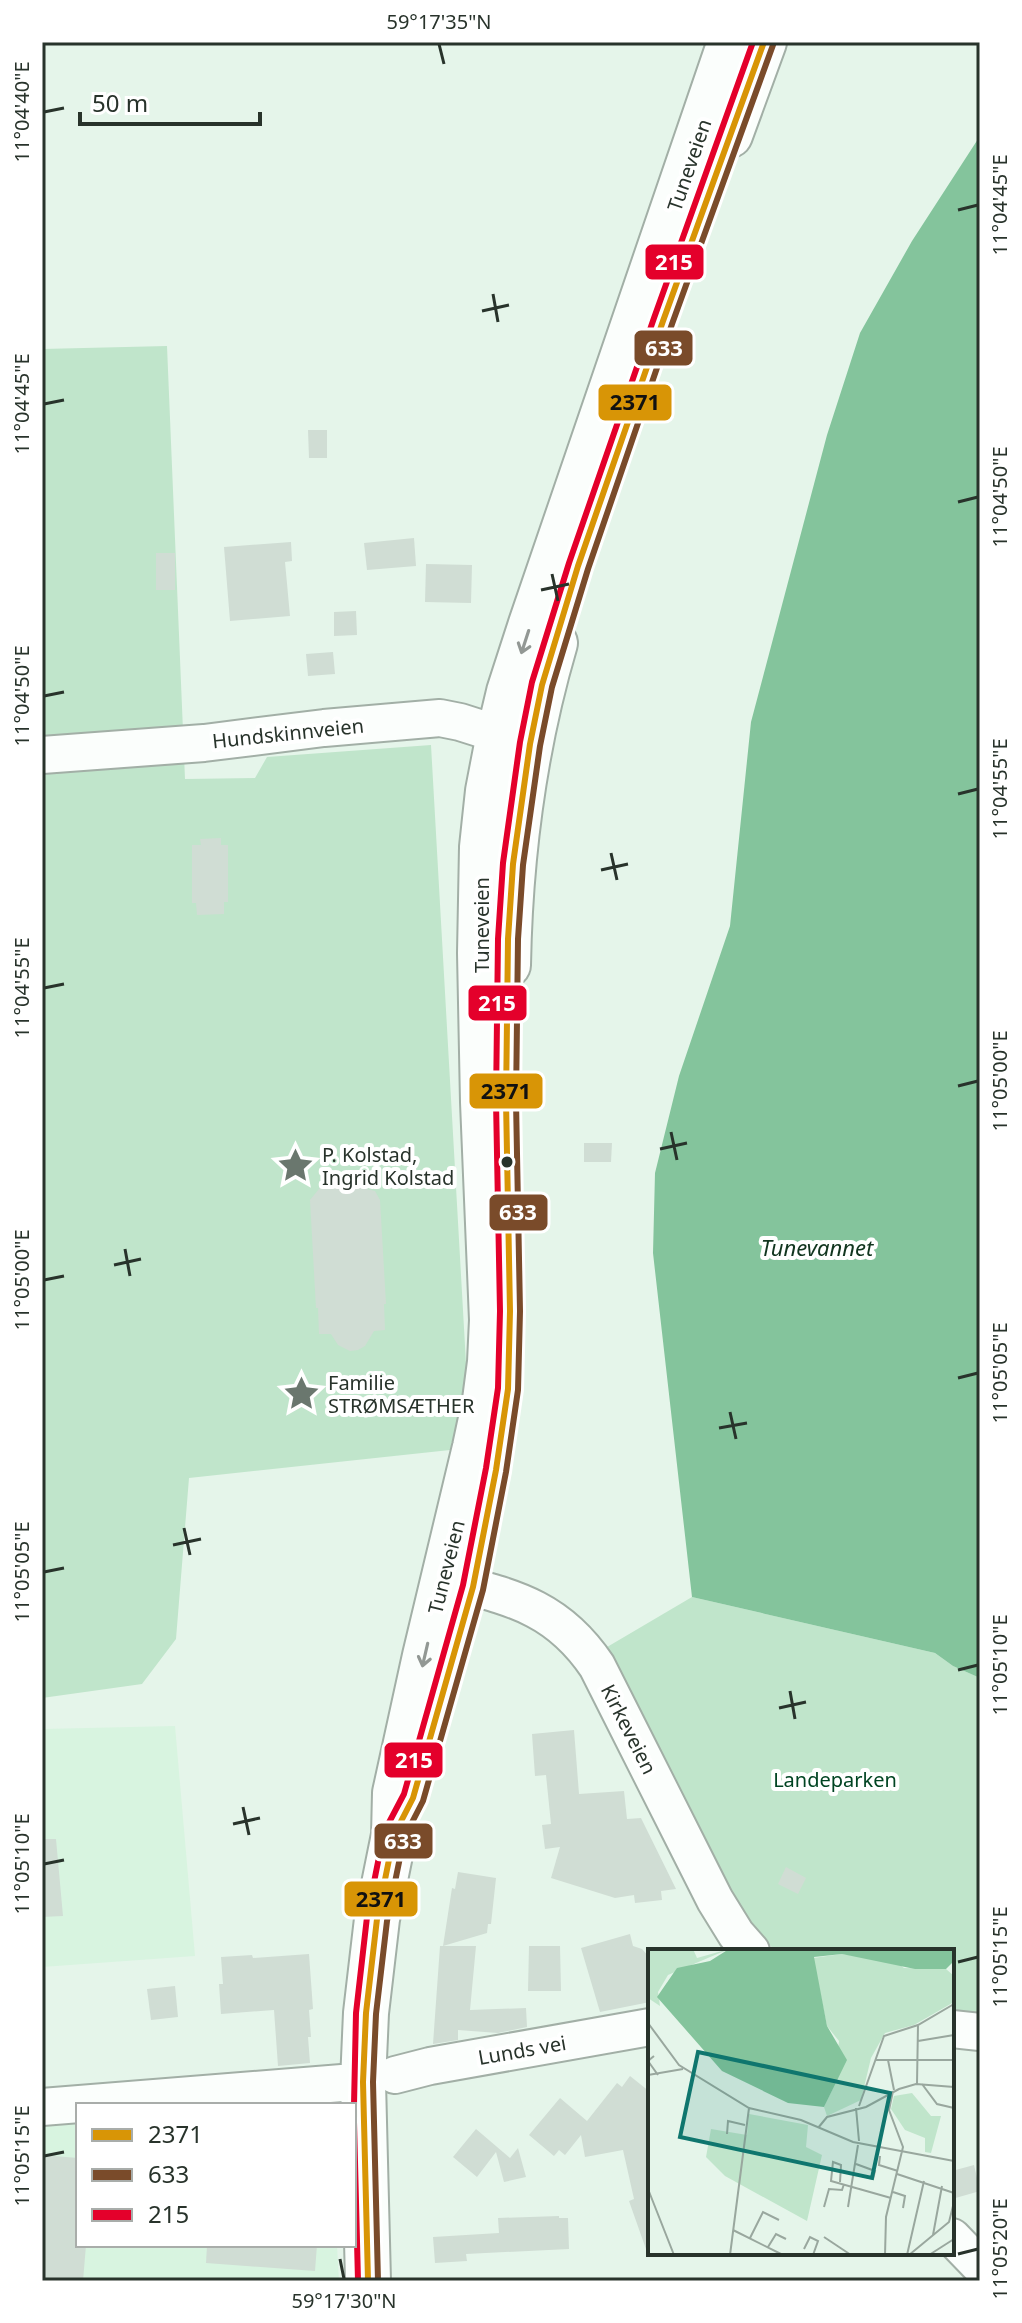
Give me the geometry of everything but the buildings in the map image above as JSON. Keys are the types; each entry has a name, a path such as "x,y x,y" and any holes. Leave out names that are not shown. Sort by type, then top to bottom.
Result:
{"main road":[{"name":"Tuneveien","path":"368,2281 363,2082 366,2013 377,1919 394,1835 395,1793 458,1583 496,1470 509,1363 508,939 518,823 509,692 730,42"},
{"name":"Tuneveien","path":"514,739 542,685 578,566 764,42"}],"street":[{"name":"Hundskinnveien","path":"42,755 204,743 440,718 514,739"},
{"name":"Kirkeveien","path":"458,1583 518,1599 561,1624 586,1649 715,1900 749,1949"},
{"name":"Lunds vei","path":"395,2075 648,2027"},
{"path":"954,2029 980,2032"},
{"path":"92,2103 342,2083"},
{"path":"42,2107 76,2104"},
{"path":"954,2239 980,2266"}],"shaded area":[{"path":"175,1726 195,1956 42,1967 42,1729"},
{"path":"76,2106 76,2247 337,2247 339,2281 42,2281 42,2107"}],"green space":[{"path":"167,346 185,779 255,778 267,757 431,745 467,1381 450,1450 189,1478 176,1639 142,1684 42,1698 42,349"},
{"name":"Landeparken","path":"692,1597 935,1653 953,1666 980,1678 980,2016 954,2013 954,1949 773,1949 742,1912 602,1650"}],"water":[{"name":"Tunevannet","path":"980,136 980,1678 953,1666 935,1653 692,1597 653,1253 655,1173 679,1076 730,926 751,722 827,435 860,333 912,241"}],"transit line":[{"name":"215","path":"354,2103 356,2013 367,1917 384,1832 404,1794 463,1585 498,1388 498,939 503,863 520,742 532,682 569,563 753,42"},
{"name":"2371","path":"368,2281 363,2082 366,2013 377,1919 394,1835 413,1798 473,1587 508,1389 508,939 513,864 530,744 542,685 578,566 764,42"},
{"name":"633","path":"378,2281 373,2082 376,2014 387,1921 404,1838 423,1801 483,1590 518,1390 518,939 523,865 540,746 552,687 588,569 773,45"},
{"name":"215","path":"356,2202 358,2281"}],"place":[{"name":"P. Kolstad, Ingrid Kolstad","path":"296,1166"},
{"name":"Familie STRØMSÆTHER","path":"302,1393"}]}
